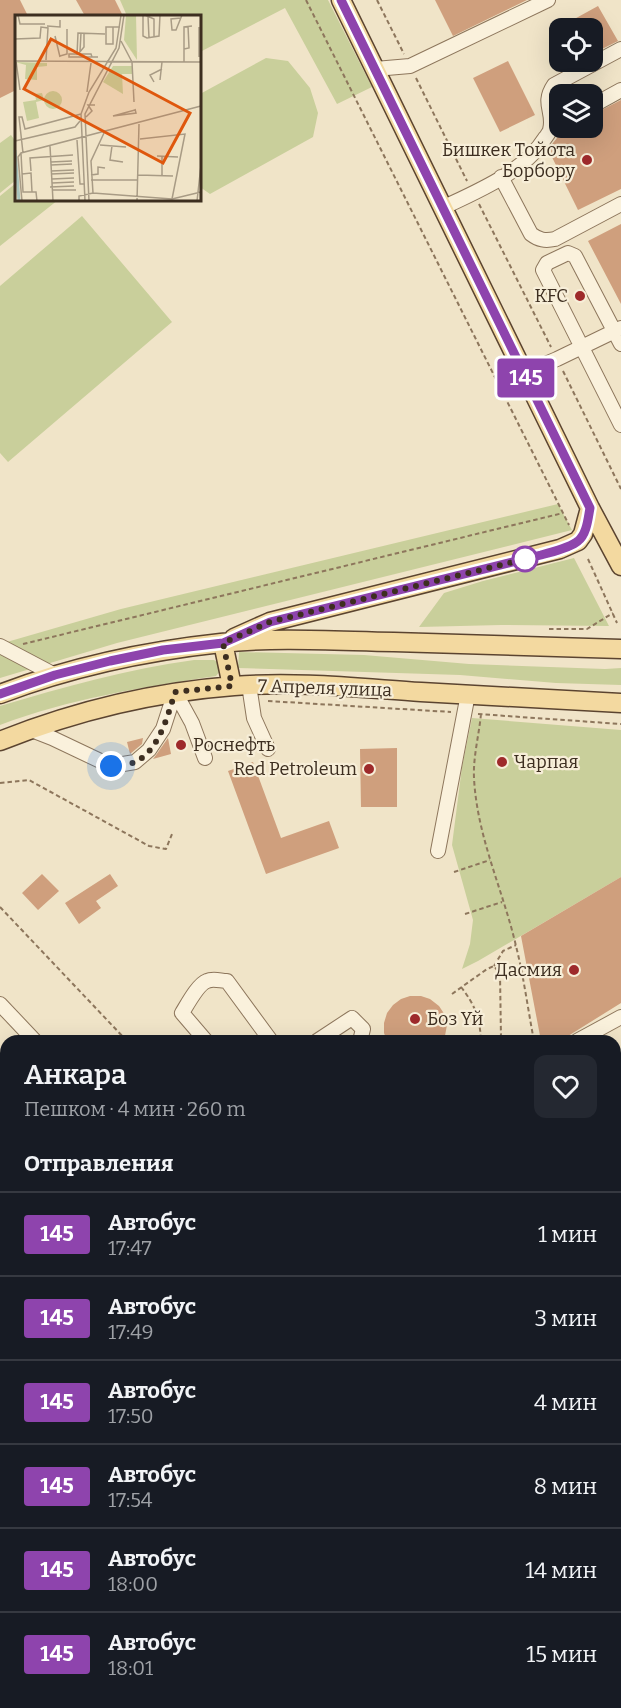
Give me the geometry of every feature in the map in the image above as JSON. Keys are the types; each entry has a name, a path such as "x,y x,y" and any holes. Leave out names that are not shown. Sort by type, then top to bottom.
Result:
{"main road":[{"path":"341,0 590,508 621,566"},
{"path":"223,643 270,622 560,549 578,541 584,534 590,508"},
{"path":"4,692 55,675 141,654 223,643 304,639 621,649"},
{"path":"223,643 244,690"},
{"name":"7 Апреля улица","path":"0,741 29,729 113,704 175,692 244,690 314,684 621,703"}],"street":[{"path":"375,69 410,66 548,0"},
{"path":"556,84 621,49"},
{"path":"603,100 621,90"},
{"path":"549,93 549,110"},
{"path":"442,208 474,193 523,164 549,135"},
{"path":"501,177 531,234 544,241 555,240 621,204"},
{"path":"524,373 582,347 619,334 575,256 568,253 547,263 543,270 582,347 621,425"},
{"path":"2,648 55,675"},
{"path":"244,690 268,749"},
{"path":"29,729 111,766 135,762 149,750 163,729 175,692"},
{"path":"175,692 192,723 205,758"},
{"path":"438,851 468,694"},
{"path":"201,1035 182,1013 199,987 206,981 216,980 227,981 267,1035"},
{"path":"0,1004 29,1035"},
{"path":"588,1035 621,1017"},
{"path":"326,1035 352,1018 363,1029 362,1035"}],"path":[{"path":"306,0 572,530"},
{"path":"377,0 621,489"},
{"path":"2,648 563,513"},
{"path":"588,559 617,623"},
{"path":"549,629 587,629 613,613"},
{"path":"244,690 464,713 621,724"},
{"path":"482,714 474,777 478,807 490,860 516,945 533,1035"},
{"path":"0,783 29,780 149,846 166,849 172,834"},
{"path":"454,872 490,860"},
{"path":"465,914 502,902"},
{"path":"0,907 121,1035"},
{"path":"452,994 494,966 503,951 516,945"},
{"path":"494,966 500,974 501,1035"},
{"path":"461,987 472,1002 478,1016 480,1035"}],"green space":[{"path":"120,0 328,0 372,87 337,104 285,8 201,51 201,15 127,15"},
{"path":"266,58 288,61 310,88 318,113 313,137 210,194 201,188 201,93"},
{"path":"11,135 15,141 15,181 0,193 0,143"},
{"path":"15,184 15,201 57,201 0,246 0,196"},
{"path":"82,216 172,322 8,462 0,453 0,286"},
{"path":"558,504 572,530 117,643 0,678 0,644 121,609"},
{"path":"574,558 609,626 419,627 444,593"},
{"path":"239,652 364,655 469,664 621,668 621,685 556,683 460,675 238,668"},
{"path":"194,660 214,660 219,663 220,671 216,676 134,689 79,701 0,725 0,706 72,685"},
{"path":"472,718 621,730 621,877 462,969 470,944 473,920 452,845 462,767"}],"building":[{"path":"0,0 20,0 28,15 15,15 15,90 0,98"},
{"path":"76,0 115,0 122,15 84,15"},
{"path":"435,0 527,0 453,36"},
{"path":"598,6 618,41 603,48 603,18 576,18"},
{"path":"508,61 535,115 500,132 473,78"},
{"name":"Бишкек Тойота Борбору","path":"621,100 621,189 578,210 548,149 557,138 603,138 603,109"},
{"path":"621,224 621,304 588,241"},
{"path":"143,738 142,744 130,754 127,742"},
{"path":"168,738 171,754 153,759 156,755"},
{"path":"397,748 397,807 361,807 360,749"},
{"path":"253,762 281,838 329,821 339,848 266,874 228,771"},
{"path":"42,874 59,891 38,910 22,893"},
{"path":"110,874 118,886 96,901 101,908 79,924 65,903"},
{"name":"Дасмия","path":"621,877 621,1003 570,1035 540,1035 521,936"},
{"name":"Боз Үй","path":"421,996 439,1006 445,1015 447,1025 445,1035 385,1035 384,1023 387,1013 401,999"}],"bus line":[{"name":"145","path":"0,694 55,675 110,661 163,650 223,643 270,622 541,555 578,541 584,534 590,508 341,0"}],"place":[{"name":"Бишкек Тойота Борбору","path":"587,160"},
{"name":"KFC","path":"580,296"},
{"name":"Роснефть","path":"181,745"},
{"name":"Чарпая","path":"502,762"},
{"name":"Red Petroleum","path":"369,769"},
{"name":"Дасмия","path":"574,970"},
{"name":"Боз Үй","path":"415,1019"}],"route":[{"path":"111,766 135,762 149,750 163,729 175,692 232,686 223,643 270,622 525,559"}]}
